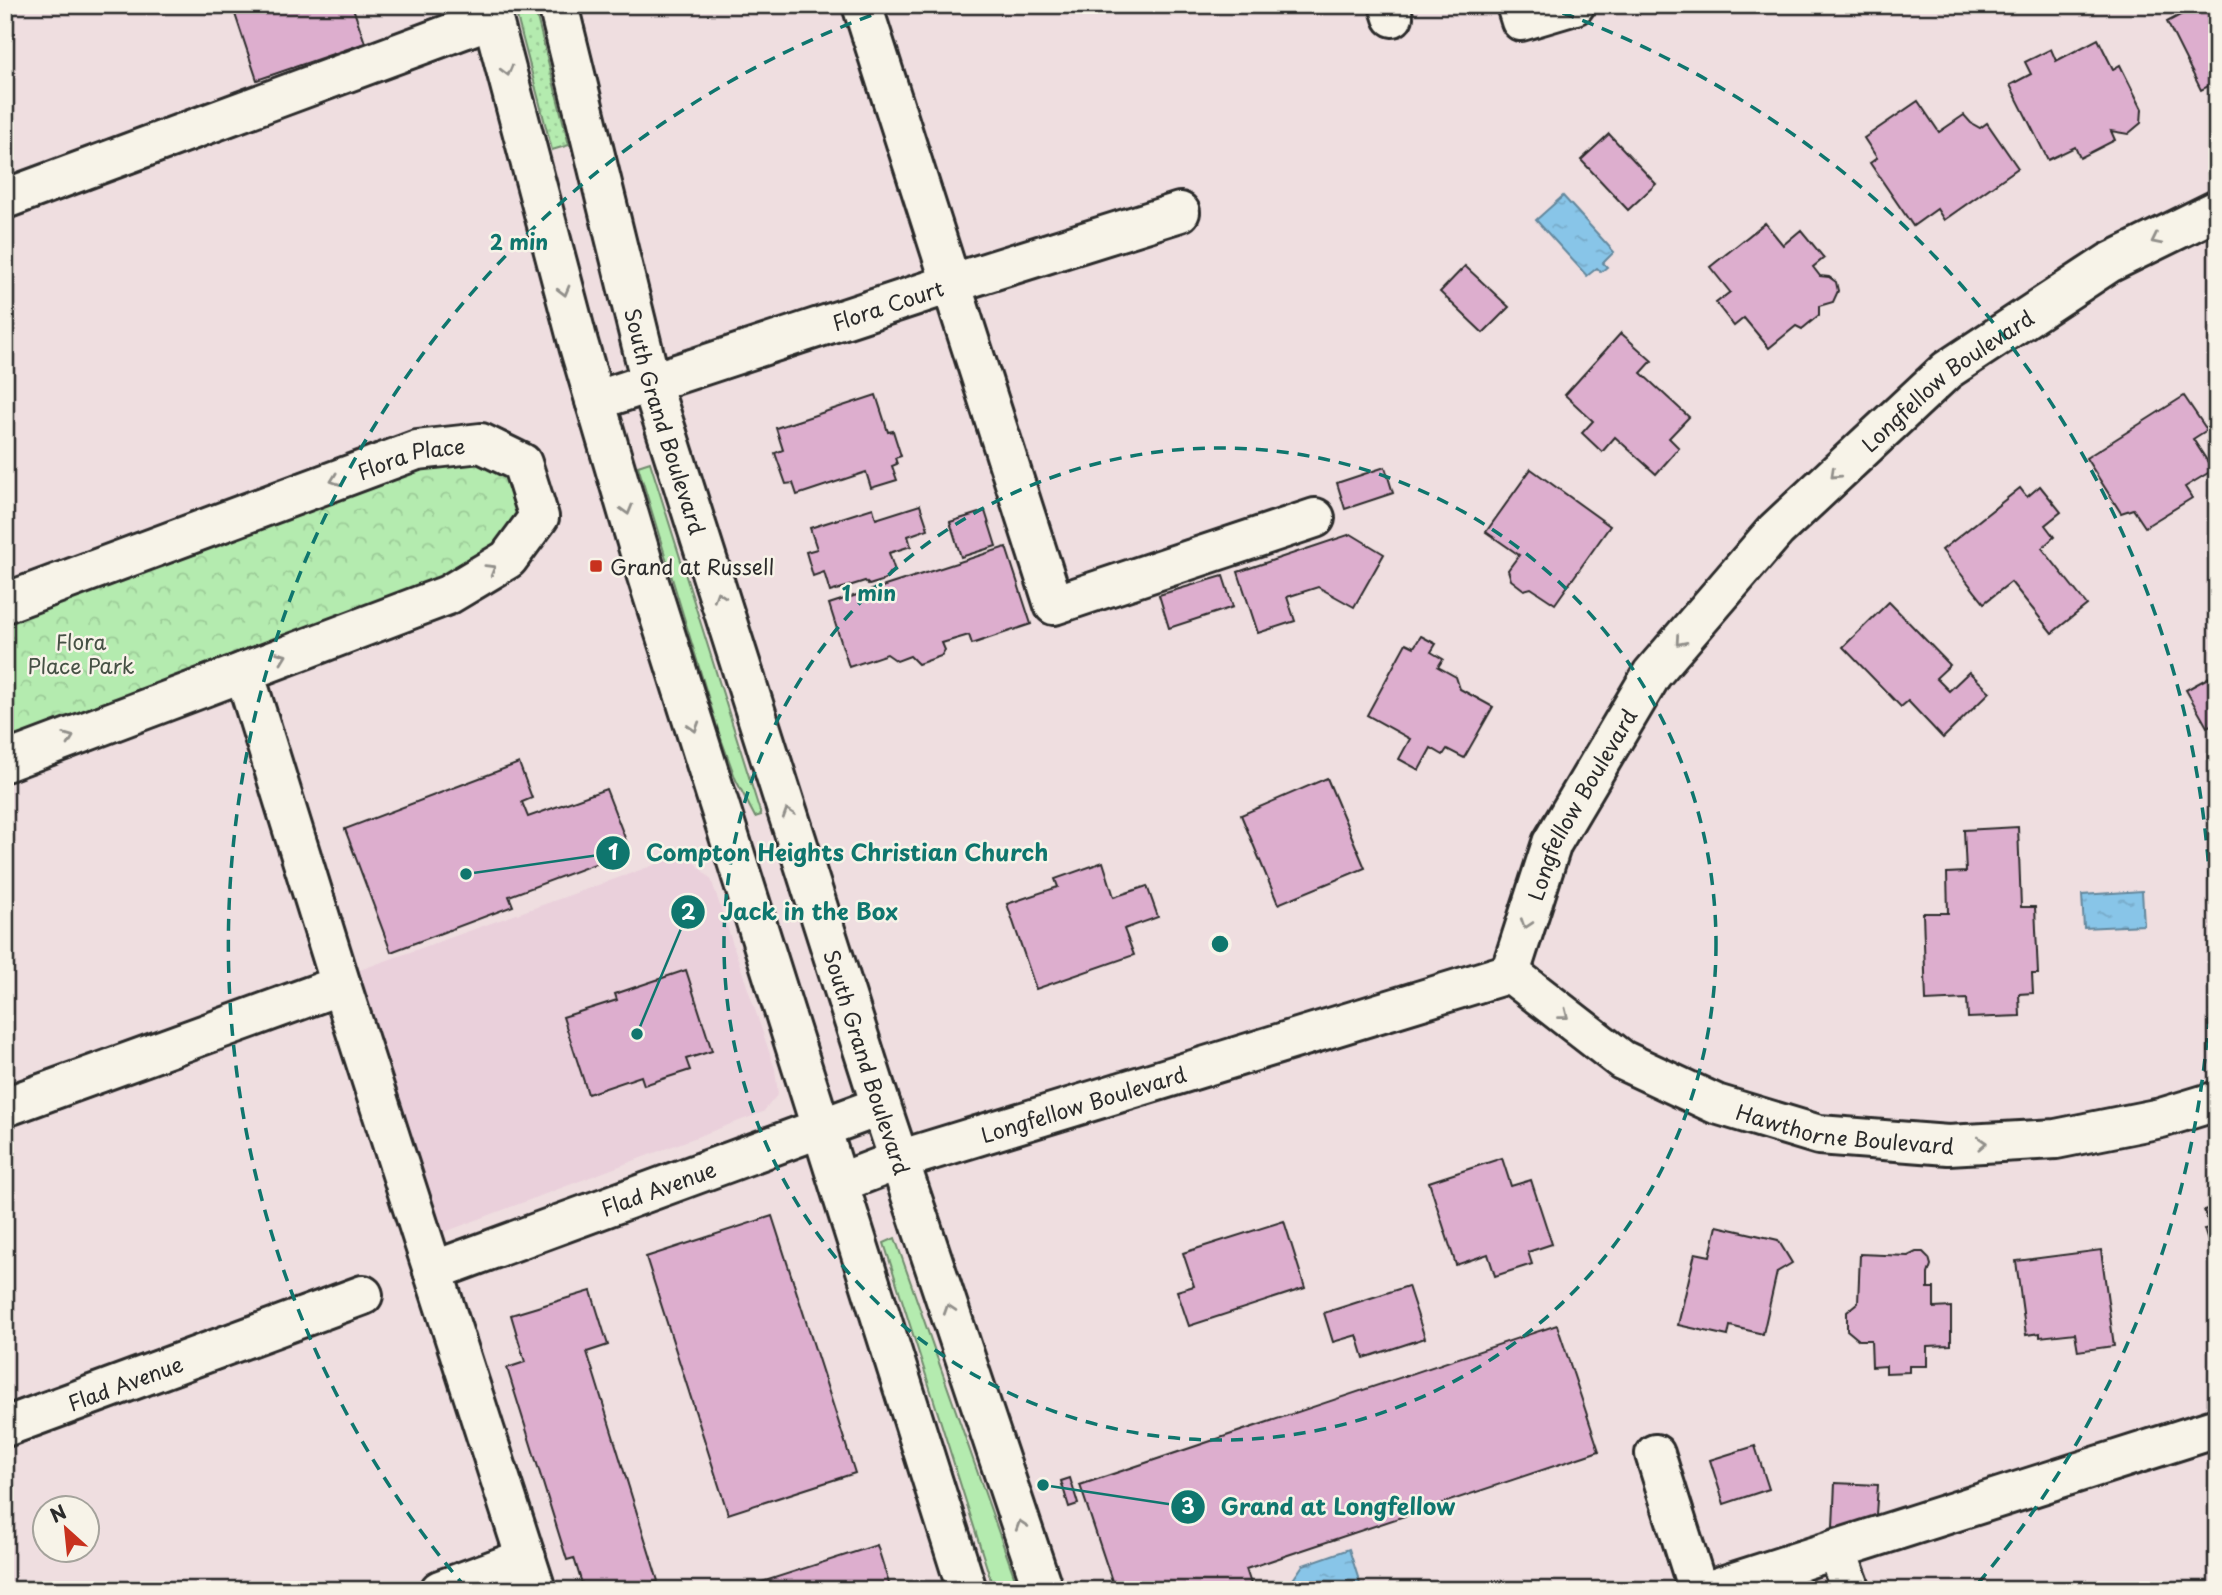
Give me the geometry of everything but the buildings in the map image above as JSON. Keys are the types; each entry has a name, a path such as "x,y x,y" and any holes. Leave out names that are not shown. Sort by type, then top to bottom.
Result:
{"street":[{"name":"South Grand Boulevard","path":"558,5 652,383 881,1106 1043,1590"},
{"path":"862,5 1054,604 1315,518"},
{"path":"1516,5 1521,21 1575,5"},
{"path":"5,199 491,12 595,401 650,586 967,1590"},
{"name":"Longfellow Boulevard","path":"839,1183 899,1160 1510,973 1552,843 1651,674 1776,530 1947,370 2109,263 2217,210"},
{"name":"Flora Court","path":"595,401 950,284 1180,212"},
{"name":"Flora Place","path":"5,603 416,450 481,443 522,463 539,517 508,559 448,594 5,762"},
{"path":"244,672 341,985 531,1574 440,1590"},
{"name":"Hawthorne Boulevard","path":"1510,973 1622,1060 1716,1104 1819,1135 1948,1145 2056,1139 2161,1118 2217,1101"},
{"path":"5,1107 341,985"},
{"name":"Flad Avenue","path":"433,1271 881,1106"},
{"name":"Flad Avenue","path":"5,1427 363,1295"},
{"path":"1709,1590 2217,1428"},
{"path":"1656,1454 1698,1590"},
{"path":"1836,1549 1851,1590"}],"shaded area":[{"path":"685,854 711,879 775,1069 778,1094 763,1112 434,1236 343,976"}],"green space":[{"path":"514,5 534,5 569,145 552,150"},
{"name":"Flora Place Park","path":"481,443 539,517 508,559 5,761 5,603"},
{"path":"650,462 761,815 755,817 736,780 719,733 638,466"},
{"path":"895,1238 1019,1590 994,1590 884,1243"}],"water":[{"path":"1563,196 1614,252 1603,263 1607,267 1601,272 1597,268 1587,276 1536,220"},
{"path":"2142,891 2144,925 2084,928 2082,895"},
{"path":"1349,1549 1362,1590 1305,1590 1292,1581 1303,1565"}],"place":[{"name":"Grand at Russell","path":"596,566"},
{"name":"Compton Heights Christian Church","path":"466,874"},
{"name":"Jack in the Box","path":"637,1034"},
{"name":"Grand at Longfellow","path":"1043,1485"}]}
